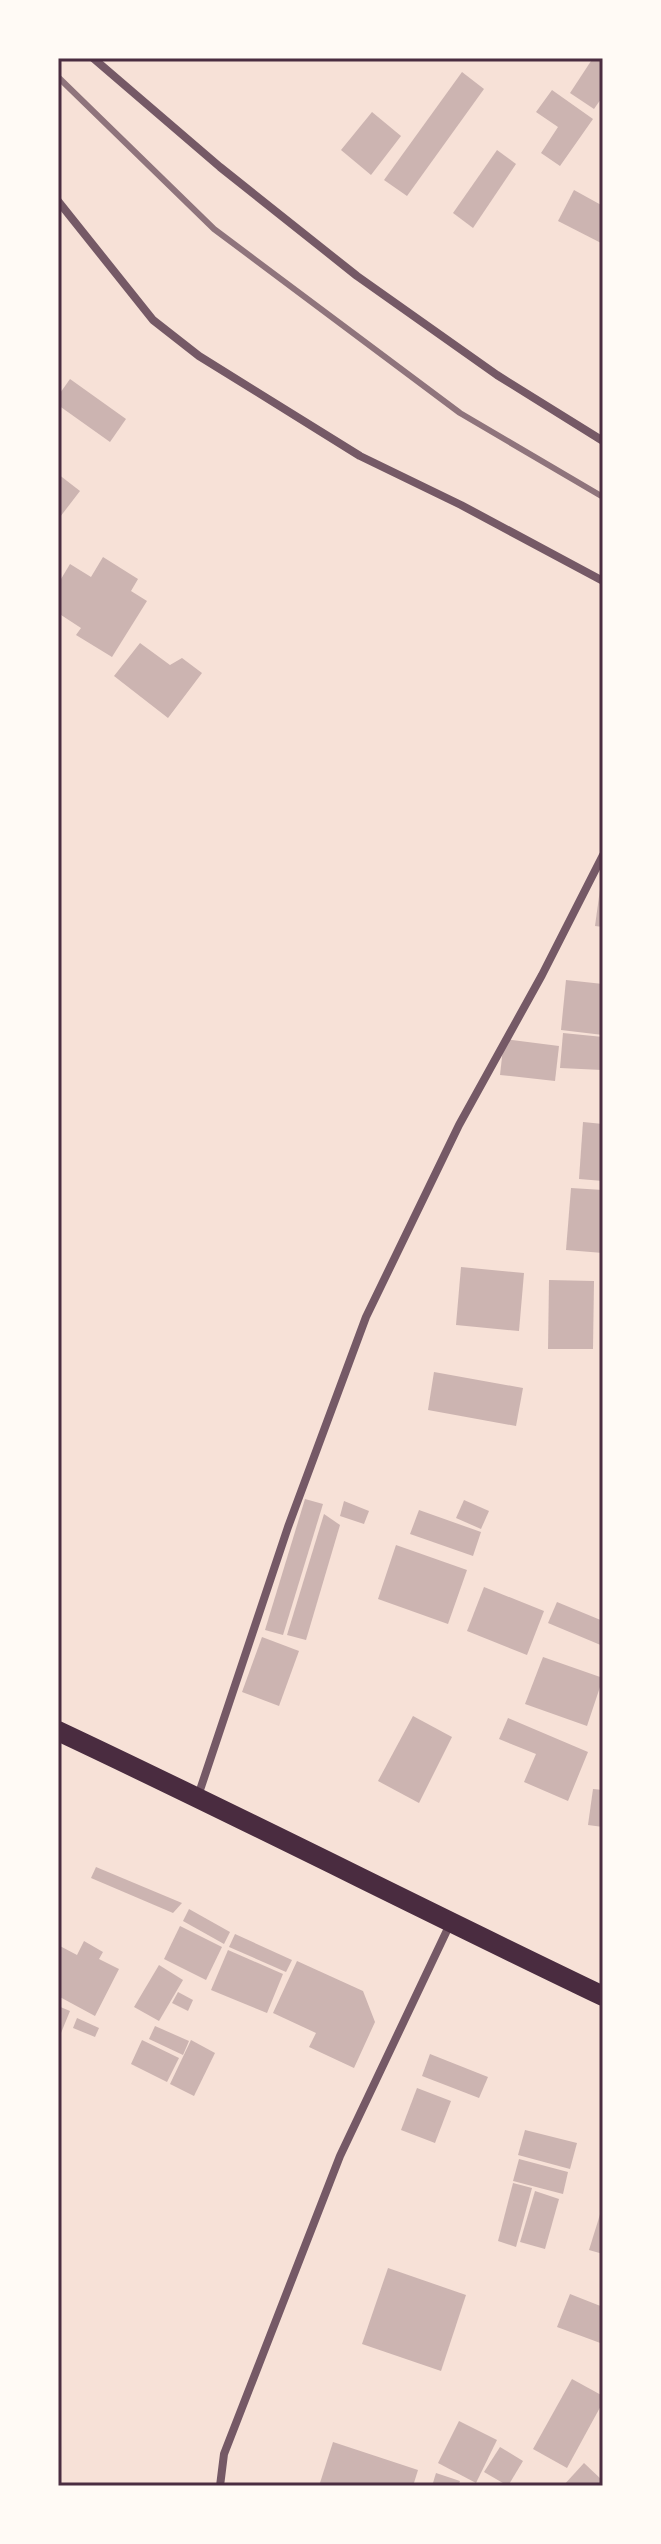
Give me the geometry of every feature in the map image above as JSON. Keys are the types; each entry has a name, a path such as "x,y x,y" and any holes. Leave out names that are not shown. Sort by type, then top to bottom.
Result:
{"main road":[{"path":"58,1731 603,1996"}],"street":[{"path":"93,58 220,167 357,276 497,375 603,441"},
{"path":"58,201 153,320 199,356 360,456 461,505 603,581"},
{"path":"198,1797 288,1527 366,1317 459,1125 542,975 603,855"},
{"path":"220,2486 224,2454 340,2156 450,1924"}],"building":[{"path":"593,58 603,58 603,96 594,109 570,93"},
{"path":"462,72 484,89 407,196 384,180"},
{"path":"552,90 593,119 560,166 541,153 558,127 536,112"},
{"path":"372,112 401,136 371,175 341,150"},
{"path":"497,150 516,164 473,228 453,213"},
{"path":"574,190 603,206 603,244 558,221"},
{"path":"70,379 126,419 110,442 58,405 58,396"},
{"path":"58,474 80,491 60,517 58,515"},
{"path":"103,557 138,579 131,591 147,601 112,657 76,635 81,628 58,613 58,584 70,564 91,577"},
{"path":"140,643 170,665 182,658 202,673 168,718 114,676"},
{"path":"603,882 603,927 595,926"},
{"path":"566,980 603,984 603,1035 561,1030"},
{"path":"563,1033 603,1037 602,1070 560,1068"},
{"path":"504,1039 559,1046 555,1081 500,1075"},
{"path":"583,1122 603,1124 603,1181 579,1179"},
{"path":"571,1188 603,1190 603,1253 566,1250"},
{"path":"461,1267 524,1273 519,1331 456,1325"},
{"path":"549,1280 594,1281 593,1349 548,1349"},
{"path":"434,1372 523,1388 516,1426 428,1410"},
{"path":"305,1499 323,1504 283,1635 265,1630"},
{"path":"464,1500 489,1511 481,1529 456,1518"},
{"path":"344,1501 369,1511 364,1524 340,1516"},
{"path":"419,1510 481,1532 473,1556 410,1534"},
{"path":"324,1514 340,1525 306,1640 287,1635"},
{"path":"396,1545 467,1570 448,1624 378,1599"},
{"path":"484,1587 544,1611 527,1655 467,1631"},
{"path":"557,1602 603,1621 603,1646 548,1623"},
{"path":"262,1637 299,1651 279,1706 242,1692"},
{"path":"543,1657 603,1678 587,1726 525,1704"},
{"path":"413,1716 452,1737 419,1803 378,1781"},
{"path":"508,1718 588,1752 568,1801 524,1782 536,1754 499,1739"},
{"path":"593,1789 603,1790 603,1827 588,1825"},
{"path":"96,1867 182,1903 173,1913 91,1878"},
{"path":"189,1909 230,1932 224,1944 183,1921"},
{"path":"180,1926 222,1947 206,1980 164,1959"},
{"path":"235,1934 292,1960 286,1972 229,1947"},
{"path":"84,1941 103,1952 99,1959 119,1969 95,2016 58,1996 58,1945 77,1955"},
{"path":"228,1950 283,1974 267,2013 211,1990"},
{"path":"297,1961 363,1991 375,2022 354,2068 309,2047 316,2033 273,2013"},
{"path":"159,1965 183,1980 159,2021 134,2007"},
{"path":"178,1992 193,2000 188,2011 172,2003"},
{"path":"58,2006 70,2011 61,2033 58,2031"},
{"path":"77,2018 99,2028 95,2037 73,2028"},
{"path":"155,2026 189,2041 183,2055 149,2039"},
{"path":"142,2040 179,2058 167,2082 131,2064"},
{"path":"191,2040 215,2053 194,2096 170,2084"},
{"path":"430,2054 488,2077 479,2098 422,2076"},
{"path":"417,2088 451,2101 435,2143 401,2130"},
{"path":"525,2130 577,2143 570,2169 518,2155"},
{"path":"519,2159 568,2172 563,2194 513,2181"},
{"path":"513,2183 532,2188 516,2247 498,2241"},
{"path":"535,2191 559,2199 545,2249 520,2242"},
{"path":"603,2208 603,2254 589,2250"},
{"path":"388,2268 466,2295 441,2371 362,2344"},
{"path":"570,2294 603,2307 603,2344 557,2327"},
{"path":"572,2379 603,2396 603,2402 567,2468 533,2449"},
{"path":"459,2421 497,2440 476,2483 438,2463"},
{"path":"333,2442 418,2470 413,2486 319,2486"},
{"path":"500,2447 523,2461 508,2486 484,2472"},
{"path":"584,2463 603,2481 603,2486 563,2486"},
{"path":"436,2473 460,2481 458,2486 432,2486"}],"railway":[{"path":"58,77 214,229 460,413 603,497"}]}
